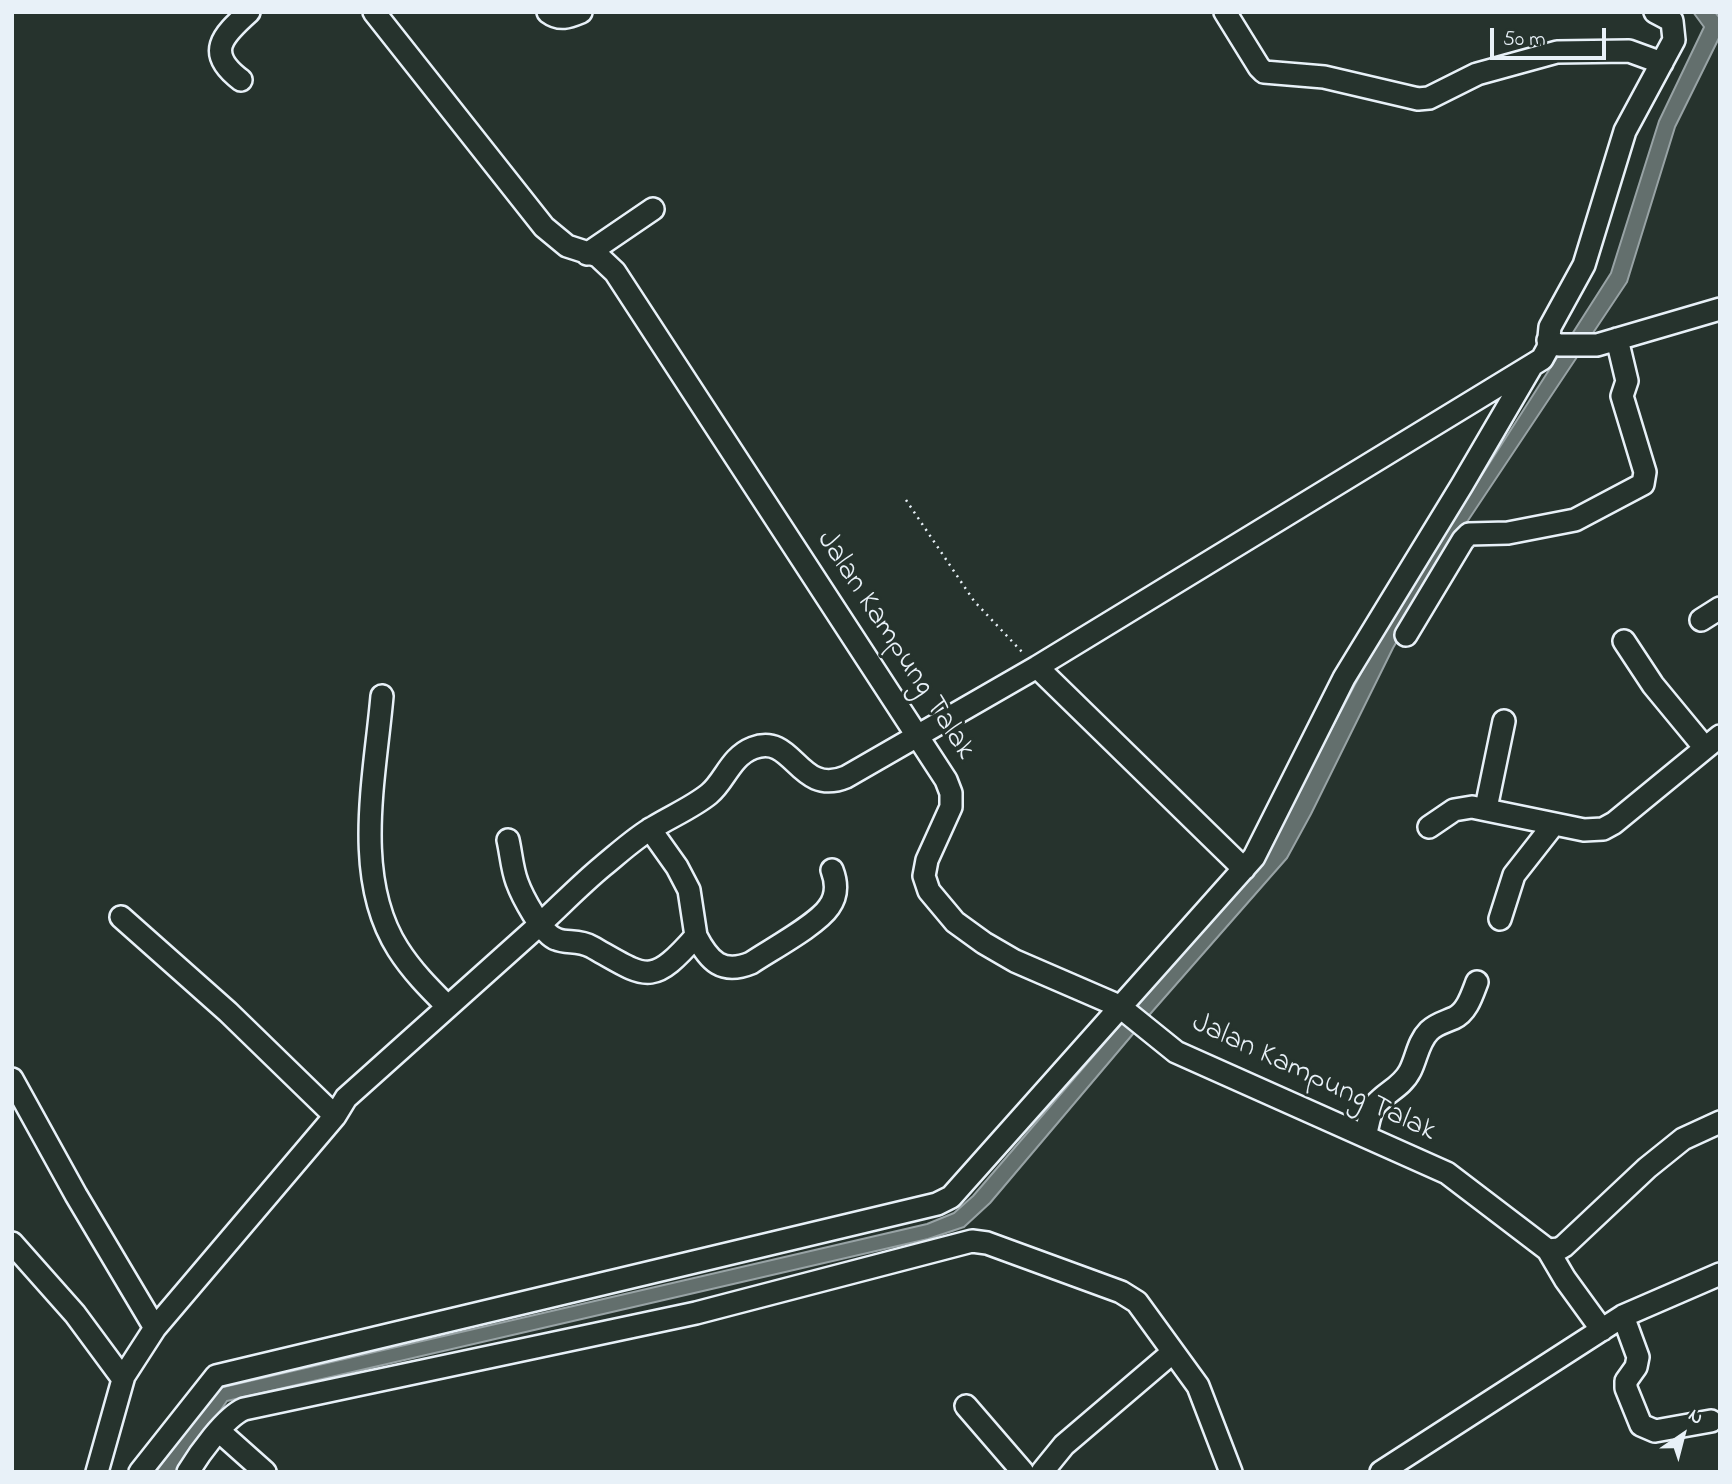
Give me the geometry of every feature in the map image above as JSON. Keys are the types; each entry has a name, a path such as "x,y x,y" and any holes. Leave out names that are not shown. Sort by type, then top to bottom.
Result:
{"street":[{"path":"241,80 227,70 221,61 220,51 222,41 249,12"},
{"name":"Jalan Kampung Talak","path":"374,12 544,227 566,246 598,257 615,272 946,780 952,800 925,868 929,891 955,922 1015,961 1123,1009 1176,1052 1447,1173 1548,1250 1565,1279 1602,1330"},
{"path":"548,12 553,16 565,18 581,12"},
{"path":"1225,12 1264,72 1324,77 1418,99 1429,98 1477,74 1557,52 1629,51 1662,63"},
{"path":"97,1472 123,1379 155,1328 335,1116 346,1098 602,867 650,829 709,794 744,753 753,748 774,747 784,752 808,776 827,782 846,777 1037,667 1542,359 1554,342 1550,327 1584,265 1625,131 1674,40 1672,21 1655,12"},
{"path":"587,254 653,209"},
{"path":"1554,342 1590,346 1720,309"},
{"path":"1406,635 1469,534 1506,533 1575,520 1640,486 1645,480 1646,472 1622,396 1627,378 1618,339"},
{"path":"140,1472 216,1377 942,1203 955,1194 1123,1009 1254,856 1345,678 1532,366"},
{"path":"1701,620 1720,607"},
{"path":"1429,827 1460,808 1486,808 1591,831 1609,827 1713,742 1653,685 1624,641"},
{"path":"1037,667 1244,869"},
{"path":"382,696 369,835 372,874 381,912 397,947 419,979 447,1006"},
{"path":"1486,808 1504,721"},
{"path":"1500,919 1514,875 1554,824"},
{"path":"650,829 677,867 689,890 695,936 705,953 721,966 742,967 818,918 828,908 836,887 832,870"},
{"path":"508,840 516,881 540,925 554,939 582,942 628,968 645,973 667,966 695,936"},
{"path":"121,917 228,1012 335,1116"},
{"path":"1365,1136 1373,1107 1403,1082 1418,1049 1430,1031 1442,1022 1456,1018 1463,1011 1477,982"},
{"path":"12,1079 76,1195 155,1328"},
{"path":"1548,1250 1559,1250 1564,1246 1647,1168 1686,1137 1720,1122"},
{"path":"188,1472 201,1450 235,1414 244,1409 696,1313 972,1241 1128,1294 1137,1302 1198,1386 1231,1472"},
{"path":"12,1243 75,1314 123,1379"},
{"path":"1381,1472 1623,1316 1720,1273"},
{"path":"1623,1316 1638,1361 1628,1378 1626,1388 1641,1425 1645,1429 1655,1431 1711,1421"},
{"path":"1042,1472 1064,1445 1173,1352"},
{"path":"966,1406 1023,1472"},
{"path":"219,1431 265,1472"}],"path":[{"path":"906,500 974,601 1037,667"}],"shaded area":[{"path":"1693,12 1715,12 1720,18 1720,36 1675,127 1627,282 1465,525 1393,648 1287,858 990,1203 964,1227 928,1239 227,1401 178,1472 156,1472 215,1389 927,1224 954,1213 973,1196 1262,860 1388,622 1611,273 1659,121 1704,27"}]}
